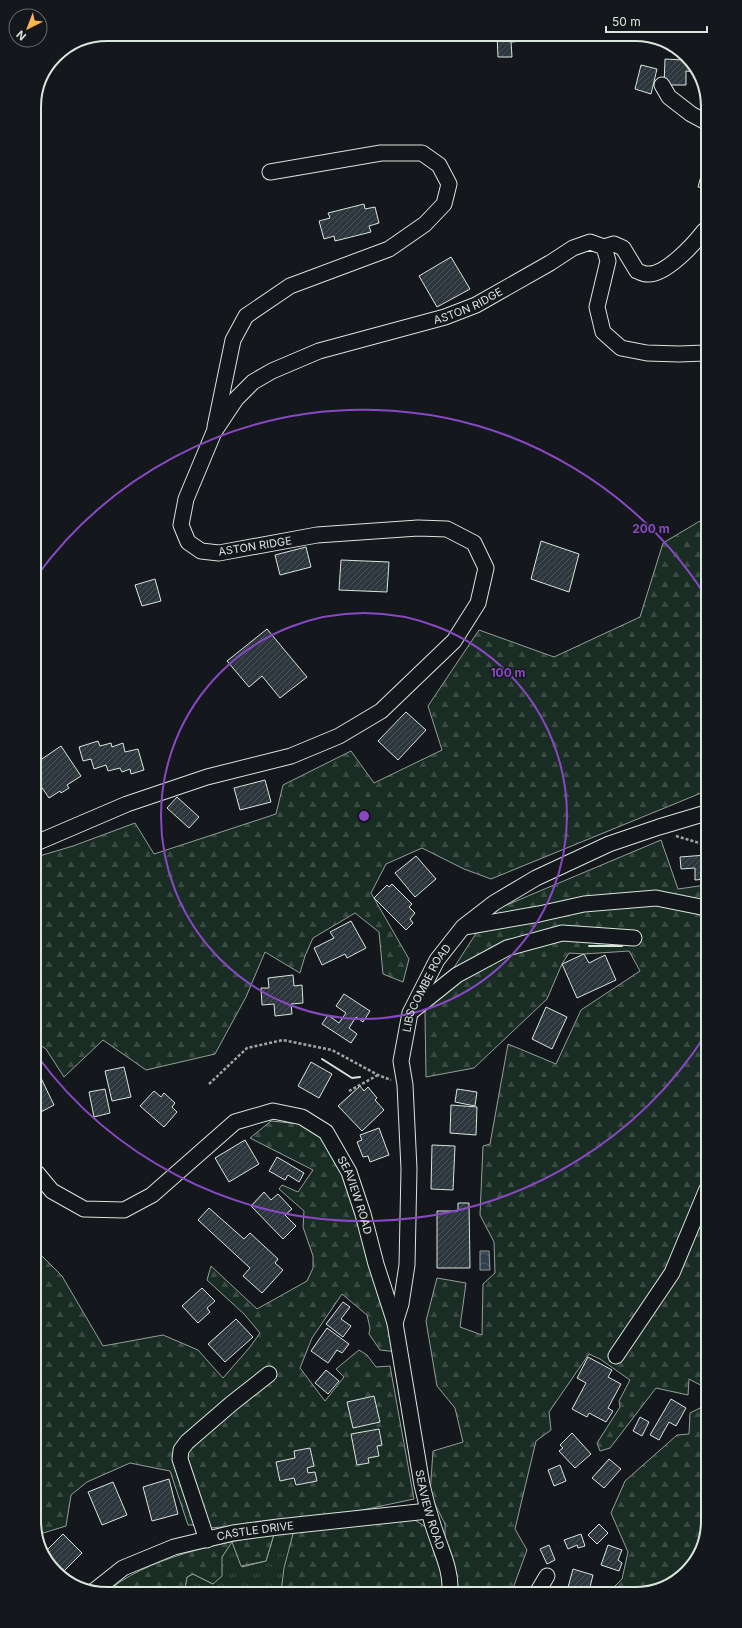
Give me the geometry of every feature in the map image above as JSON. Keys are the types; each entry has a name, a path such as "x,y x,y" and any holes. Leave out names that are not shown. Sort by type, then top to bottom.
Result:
{"street":[{"path":"662,85 669,97 701,119"},
{"path":"214,432 233,340 246,316 290,286 389,248 425,224 444,204 449,184 439,165 422,153 381,153 270,172"},
{"name":"ASTON RIDGE","path":"41,841 126,804 208,777 291,756 339,736 381,711 422,672 454,641 478,603 486,568 474,542 447,529 418,528 317,535 219,553 202,551 188,542 181,525 186,499 214,432 236,400 253,382 272,371 319,351 445,317 476,305 573,248 590,242 604,247 614,244 623,248 637,271 648,274 660,270 675,262 701,235"},
{"path":"604,247 608,261 598,307 603,332 621,348 647,353 701,353"},
{"name":"LIBSCOMBE ROAD","path":"395,1323 401,1304 407,1265 409,1169 405,1085 402,1061 410,1013 437,960 463,927 494,903 536,878 609,844 701,814"},
{"path":"463,927 539,914 584,904 656,898 701,907"},
{"path":"410,1013 457,975 507,948 562,933 634,938"},
{"name":"SEAVIEW ROAD","path":"41,1178 52,1191 84,1209 124,1210 152,1195 235,1122 273,1111 302,1117 326,1132 349,1172 395,1323 422,1485 428,1511 446,1559 451,1581 450,1587"},
{"path":"616,1356 672,1273 701,1203"},
{"path":"206,1540 180,1459 182,1450 187,1442 269,1374"},
{"name":"CASTLE DRIVE","path":"100,1587 123,1568 174,1547 233,1533 428,1511"},
{"path":"540,1587 547,1576"}],"path":[{"path":"675,836 701,844"},
{"path":"209,1084 247,1048 283,1040 332,1050 378,1075 405,1085"},
{"path":"349,1091 378,1075"}],"green space":[{"path":"701,520 701,793 491,879 464,869 422,848 386,864 371,893 409,959 403,982 383,974 379,932 355,913 313,938 305,956 300,973 265,952 246,997 215,1054 146,1070 103,1040 64,1077 46,1049 41,1046 41,856 73,846 135,823 154,854 276,814 283,785 351,751 374,783 442,750 428,706 479,630 554,657 640,617 663,543"},
{"path":"661,840 678,889 701,886 701,1385 689,1379 688,1395 656,1388 610,1448 600,1451 597,1443 620,1407 619,1401 630,1380 600,1359 589,1354 549,1412 551,1430 536,1441 515,1529 527,1550 513,1587 454,1587 445,1542 445,1524 430,1494 433,1451 463,1442 455,1408 437,1386 426,1321 437,1278 466,1283 460,1327 482,1335 483,1284 495,1273 494,1242 480,1215 483,1146 490,1144 508,1044 556,1064 581,1010 640,971 629,951 584,954 569,953 562,964 547,999 474,1068 426,1077 425,1012 490,912"},
{"path":"271,1121 312,1125 339,1156 398,1352 380,1350 369,1334 370,1328 367,1315 342,1294 312,1338 300,1368 325,1401 344,1377 336,1369 359,1350 367,1355 376,1367 390,1366 414,1499 334,1516 211,1528 191,1471 196,1525 188,1525 170,1471 130,1463 87,1482 71,1495 66,1526 42,1533 41,1255 62,1276 103,1346 163,1335 198,1350 223,1378 260,1333 244,1314 207,1280 211,1266 257,1309 307,1281 313,1268 313,1256 303,1227 304,1211 279,1189 282,1185 298,1192 313,1170 250,1138"},
{"path":"701,1408 701,1521 694,1550 685,1565 664,1580 648,1586 614,1587 622,1579 628,1552 611,1513 625,1481 677,1435 689,1434 690,1413"},
{"path":"413,1519 428,1528 445,1576 444,1587 282,1587 284,1568 294,1530"},
{"path":"294,1530 282,1587 185,1587 187,1577 193,1574 213,1584 222,1557 232,1541 242,1567 266,1561 274,1534"},
{"path":"274,1534 266,1561 241,1566 232,1542 222,1557 222,1576 213,1584 193,1574 187,1577 185,1587 113,1587 141,1570 162,1561 208,1547 231,1542"}],"water":[{"path":"480,1251 489,1251 490,1270 480,1270"}],"building":[{"path":"497,41 524,41 511,42 512,57 498,57"},
{"path":"665,59 682,60 690,71 686,71 686,85 664,85"},
{"path":"641,65 657,69 651,94 635,89"},
{"path":"701,176 701,188 698,187"},
{"path":"364,204 365,209 375,207 379,223 369,226 371,232 335,241 334,236 324,239 319,221 330,218 328,213"},
{"path":"451,257 470,289 437,307 419,276"},
{"path":"541,541 579,554 569,592 531,579"},
{"path":"306,547 311,567 280,575 275,555"},
{"path":"341,560 389,562 387,592 339,590"},
{"path":"155,579 161,601 142,606 135,585"},
{"path":"267,629 307,677 280,698 262,676 249,687 227,661"},
{"path":"406,712 426,730 398,760 378,741"},
{"path":"98,741 100,746 111,743 112,747 123,743 125,752 138,749 144,770 131,774 130,769 122,772 120,768 108,771 106,765 94,769 91,759 83,761 79,747"},
{"path":"61,746 81,776 67,785 69,788 61,793 60,791 49,798 41,786 41,760"},
{"path":"265,780 271,802 240,810 234,788"},
{"path":"177,797 199,817 189,828 167,808"},
{"path":"701,855 701,879 695,880 695,868 681,869 680,857"},
{"path":"416,856 436,879 415,897 395,873"},
{"path":"392,884 412,904 409,907 415,913 410,919 413,923 406,930 374,898 387,885 389,887"},
{"path":"351,921 366,948 347,958 345,954 322,965 314,948 334,938 330,932"},
{"path":"584,954 589,963 605,955 616,980 577,998 562,964"},
{"path":"293,975 294,986 302,985 303,1003 291,1004 292,1014 275,1016 274,1004 262,1005 261,988 269,988 268,978"},
{"path":"344,994 370,1011 363,1022 356,1017 349,1028 357,1034 351,1043 322,1024 328,1015 339,1023 346,1013 336,1006"},
{"path":"546,1007 567,1017 552,1049 532,1039"},
{"path":"311,1062 332,1074 319,1098 298,1086"},
{"path":"124,1067 131,1097 112,1101 105,1071"},
{"path":"41,1078 54,1105 41,1112"},
{"path":"360,1086 364,1091 368,1087 377,1098 375,1100 384,1110 362,1131 338,1106"},
{"path":"105,1089 110,1113 94,1117 89,1092"},
{"path":"457,1089 477,1092 475,1106 455,1102"},
{"path":"154,1091 161,1097 164,1093 175,1103 172,1107 177,1112 164,1127 140,1106"},
{"path":"451,1105 477,1107 476,1135 450,1133"},
{"path":"379,1128 389,1155 370,1162 368,1156 363,1157 357,1142 362,1140 360,1135"},
{"path":"245,1140 259,1164 229,1182 215,1158"},
{"path":"432,1145 455,1146 453,1190 431,1189"},
{"path":"277,1157 304,1173 299,1182 288,1175 285,1180 269,1171"},
{"path":"264,1192 271,1200 278,1194 292,1209 285,1215 296,1226 283,1239 251,1206"},
{"path":"458,1203 469,1203 470,1268 437,1268 437,1211 458,1211"},
{"path":"209,1208 244,1239 250,1233 278,1259 275,1263 283,1270 262,1293 243,1276 250,1268 198,1220"},
{"path":"202,1288 215,1301 207,1308 210,1312 198,1323 182,1306"},
{"path":"343,1302 350,1307 341,1319 351,1326 343,1337 326,1324"},
{"path":"236,1319 253,1337 225,1362 208,1344"},
{"path":"327,1328 349,1344 342,1353 337,1350 328,1363 311,1351"},
{"path":"588,1357 612,1370 608,1377 621,1384 608,1408 613,1411 606,1422 589,1413 587,1417 572,1409 586,1383 577,1378"},
{"path":"326,1370 339,1381 328,1394 315,1383"},
{"path":"374,1396 380,1422 353,1428 347,1402"},
{"path":"671,1399 686,1408 676,1426 669,1422 659,1440 650,1435"},
{"path":"640,1417 649,1422 642,1436 633,1431"},
{"path":"379,1429 382,1445 377,1446 379,1456 368,1458 369,1463 357,1465 351,1434"},
{"path":"572,1433 591,1454 575,1468 559,1451 563,1448 560,1445"},
{"path":"310,1448 314,1466 307,1468 308,1473 315,1472 317,1481 296,1485 294,1478 280,1481 276,1462 295,1458 294,1451"},
{"path":"609,1459 621,1469 604,1488 592,1478"},
{"path":"560,1465 566,1481 554,1486 548,1470"},
{"path":"169,1479 178,1514 152,1521 143,1487"},
{"path":"113,1482 127,1515 102,1525 88,1492"},
{"path":"599,1524 608,1533 597,1544 588,1535"},
{"path":"63,1534 82,1553 64,1571 60,1568 48,1549"},
{"path":"581,1534 585,1546 578,1548 577,1545 568,1549 564,1540"},
{"path":"549,1545 555,1560 547,1564 540,1549"},
{"path":"608,1545 622,1550 618,1560 622,1563 619,1571 601,1565"},
{"path":"573,1569 593,1575 590,1587 568,1587"}],"wall":[{"path":"589,946 622,946"},
{"path":"322,1059 352,1078 360,1077"}]}
